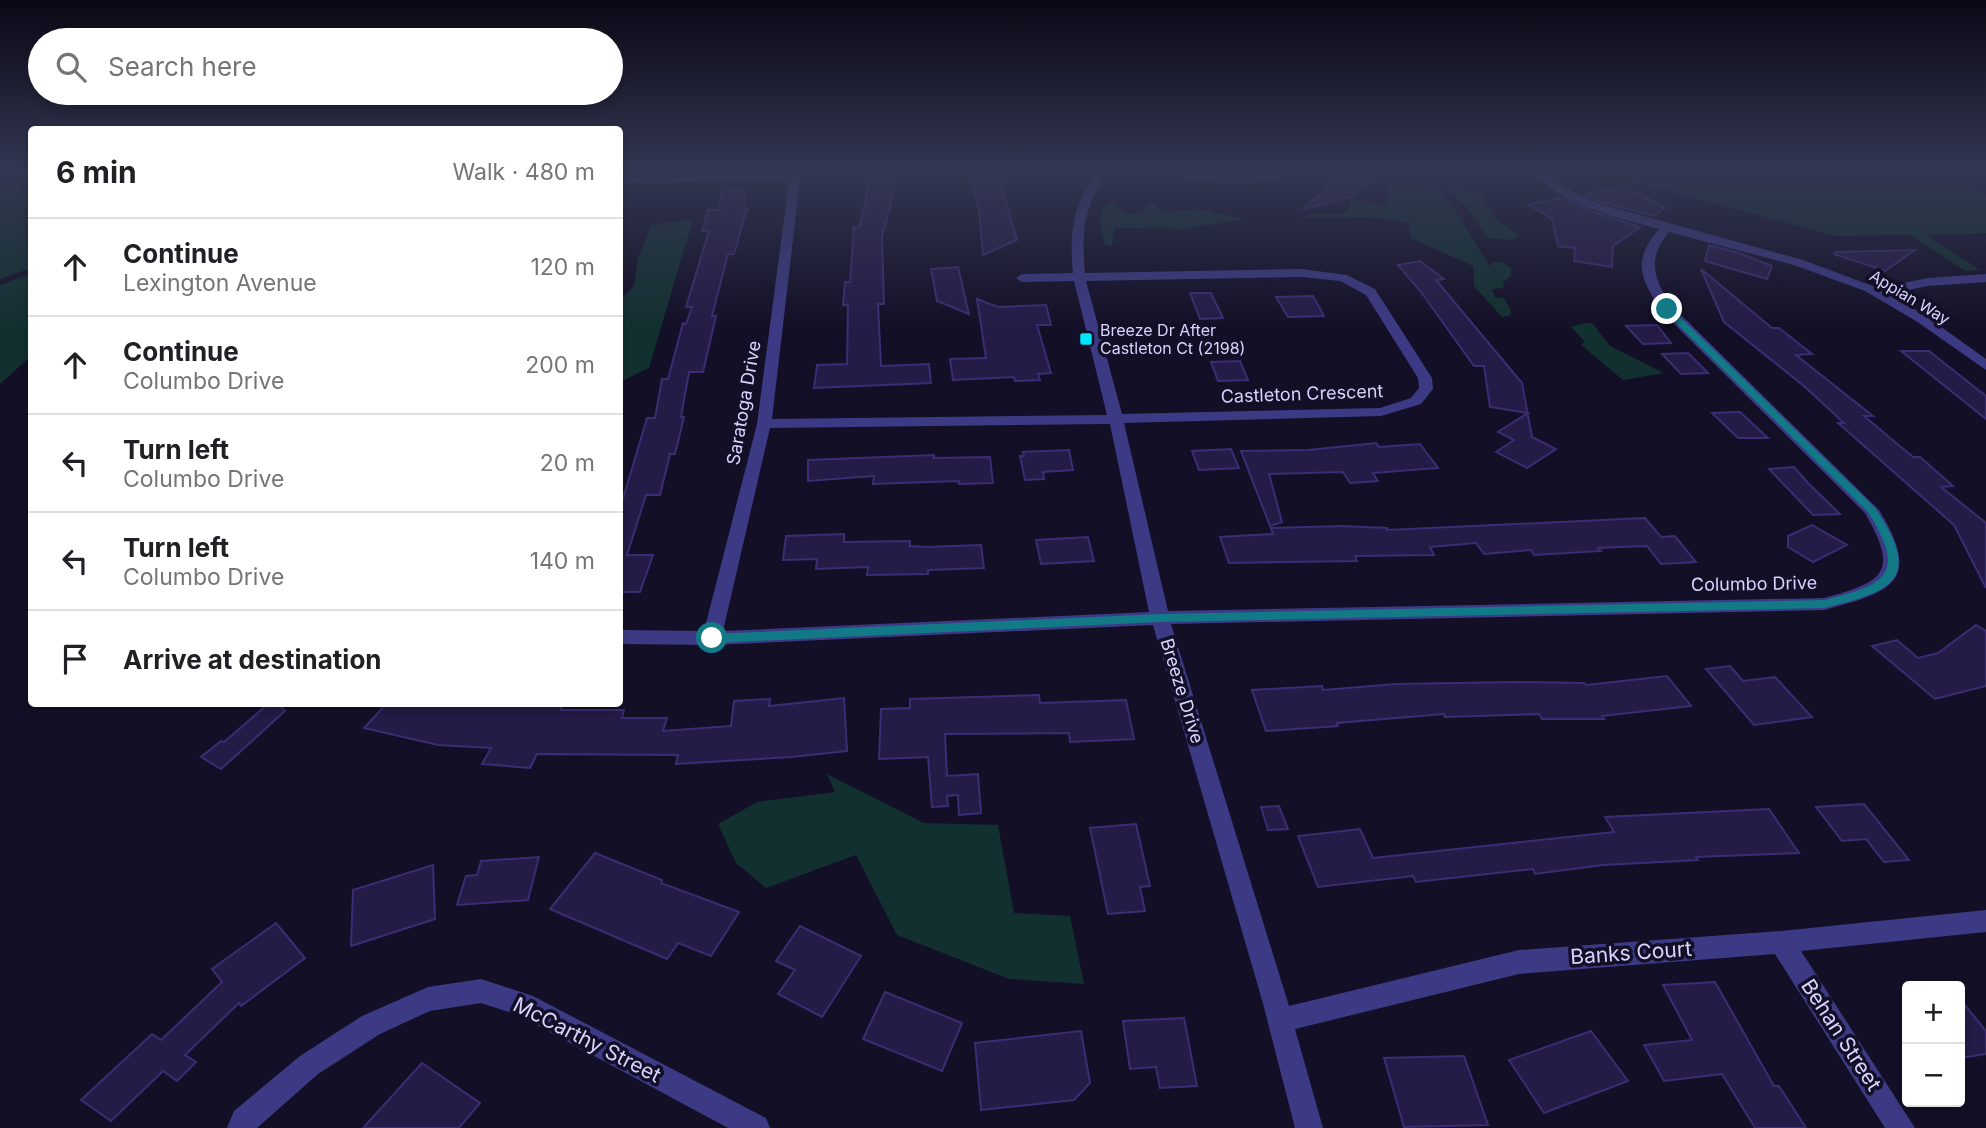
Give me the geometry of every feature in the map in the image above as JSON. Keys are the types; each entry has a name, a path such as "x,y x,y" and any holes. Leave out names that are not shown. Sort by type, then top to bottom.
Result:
{"street":[{"name":"Saratoga Drive","path":"712,638 764,424 789,224"},
{"name":"Breeze Drive","path":"1078,224 1079,277 1116,419 1160,618 1282,1020 1310,1128"},
{"name":"Appian Way","path":"1652,224 1811,267 1877,292 1919,316 1986,366"},
{"name":"Columbo Drive","path":"1160,618 1824,604 1862,595 1881,586 1892,568 1894,553 1888,535 1871,510 1667,309 1651,288 1645,265 1650,249 1666,228"},
{"name":"Castleton Crescent","path":"764,424 1381,412 1416,401 1426,389 1425,378 1371,292 1343,278 1302,273 1079,277"},
{"path":"1022,278 1079,277"},
{"path":"1877,292 1928,282 1986,278"},
{"path":"623,637 712,638 1160,618"},
{"name":"Banks Court","path":"1282,1020 1519,962 1782,942 1986,921"},
{"name":"Behan Street","path":"1782,942 1901,1128"},
{"name":"McCarthy Street","path":"241,1128 244,1121 309,1065 371,1025 428,999 481,991 524,1005 755,1128"}],"green space":[{"path":"0,224 28,224 28,269 0,279"},
{"path":"692,224 649,368 623,381 623,297 634,286 638,258 651,225"},
{"path":"1101,224 1216,224 1184,229 1114,228 1112,246 1105,245"},
{"path":"1409,224 1464,224 1490,266 1494,262 1502,262 1511,268 1511,276 1503,282 1504,287 1492,290 1495,297 1504,298 1511,311 1510,315 1502,317 1474,286 1473,266 1411,238"},
{"path":"1477,224 1503,224 1520,236 1513,240 1487,238"},
{"path":"1790,224 1986,224 1986,233 1926,235 1980,270 1965,271 1911,235 1836,236"},
{"path":"28,274 28,359 0,384 0,285"},
{"path":"1592,323 1610,346 1664,373 1623,380 1581,345 1585,342 1571,327"},
{"path":"827,774 924,823 998,825 1014,913 1070,916 1084,984 1009,979 897,935 856,855 766,888 736,863 718,824 757,802 835,792"}],"building":[{"path":"704,224 743,224 734,254 728,254 712,316 716,316 703,372 689,372 681,417 684,417 675,454 670,454 660,495 646,495 627,555 653,555 640,592 623,592 623,499 647,418 655,418 662,379 668,379 683,323 686,324 692,307 686,307 709,231 702,231"},
{"path":"860,224 885,224 882,237 884,304 878,304 881,366 929,364 931,383 814,388 817,365 847,364 848,305 843,305 845,282 850,282 854,227 859,227"},
{"path":"980,224 1012,224 1017,240 983,255"},
{"path":"1553,224 1630,224 1640,227 1613,246 1612,267 1574,261 1575,248 1558,246"},
{"path":"1709,245 1772,266 1767,279 1705,261"},
{"path":"1915,250 1885,271 1834,254 1835,252"},
{"path":"1420,261 1444,279 1436,280 1522,383 1528,413 1490,407 1484,366 1474,366 1421,292 1398,265"},
{"path":"958,267 969,314 937,301 931,269"},
{"path":"1701,269 1772,328 1779,328 1812,354 1796,355 1873,416 1864,416 1913,457 1920,457 1953,486 1941,487 1986,523 1986,588 1954,525 1838,423 1844,423 1805,387 1724,322"},
{"path":"1190,293 1211,293 1223,318 1200,319"},
{"path":"1313,296 1324,316 1288,317 1276,297"},
{"path":"977,299 998,307 1046,305 1051,325 1037,325 1051,373 1038,374 1040,380 1015,381 1014,377 953,380 950,359 986,358"},
{"path":"1657,325 1671,343 1643,344 1626,326"},
{"path":"1901,351 1929,351 1986,396 1986,419"},
{"path":"1688,353 1708,373 1681,374 1662,354"},
{"path":"1240,361 1248,380 1218,381 1211,362"},
{"path":"1740,412 1768,438 1738,438 1712,413"},
{"path":"1528,413 1532,437 1556,449 1527,468 1496,452 1514,440 1498,432"},
{"path":"1376,443 1379,447 1420,444 1438,468 1373,473 1378,481 1350,483 1343,472 1269,474 1282,522 1270,526 1241,451 1308,450"},
{"path":"1231,449 1239,468 1199,470 1192,451"},
{"path":"1069,450 1073,470 1043,472 1044,479 1025,480 1020,456 1024,456 1023,452"},
{"path":"934,455 934,458 990,457 993,483 959,484 959,481 873,484 874,476 808,481 808,460"},
{"path":"1794,467 1840,514 1813,515 1769,469"},
{"path":"1645,518 1661,537 1675,536 1696,562 1661,564 1647,546 1534,555 1531,550 1484,554 1476,543 1430,547 1434,555 1355,556 1357,561 1229,563 1220,537 1273,534 1271,528 1342,526 1387,530"},
{"path":"1812,525 1847,545 1813,562 1788,547 1788,536"},
{"path":"844,534 844,542 910,541 910,546 928,547 981,545 984,568 928,570 928,574 867,575 868,567 816,569 817,559 783,560 786,536"},
{"path":"1088,537 1094,561 1041,564 1036,540"},
{"path":"1976,625 1986,631 1986,686 1935,699 1872,646 1897,640 1918,658 1938,653"},
{"path":"1730,666 1743,681 1775,677 1812,717 1754,725 1706,669"},
{"path":"1667,676 1691,706 1602,716 1604,719 1542,719 1539,714 1445,717 1444,714 1266,731 1252,690 1322,686 1323,690 1396,684 1516,682 1586,685"},
{"path":"1039,695 1040,703 1126,700 1134,739 1070,742 1069,733 945,734 947,776 978,774 981,813 959,815 958,795 947,796 948,806 932,807 928,757 879,759 881,709 910,708 910,699"},
{"path":"844,698 847,751 676,764 678,755 537,754 530,768 482,764 491,748 438,745 364,728 383,707 562,707 561,710 624,710 622,718 667,718 663,731 731,726 734,701 770,699 769,706"},
{"path":"265,707 281,707 285,711 221,769 201,757 221,741 224,742"},
{"path":"1864,804 1909,860 1884,862 1866,839 1842,841 1816,807"},
{"path":"1279,806 1288,829 1268,830 1261,807"},
{"path":"1769,809 1799,853 1696,857 1698,860 1603,865 1535,874 1533,869 1416,882 1413,876 1318,887 1298,836 1360,829 1373,858 1614,832 1605,817"},
{"path":"1136,824 1150,886 1140,887 1145,911 1108,914 1090,828"},
{"path":"595,853 662,880 661,883 739,912 711,956 678,943 667,959 550,909"},
{"path":"539,857 528,900 457,905 466,876 477,875 481,861"},
{"path":"433,865 435,919 351,946 353,890"},
{"path":"276,923 305,958 241,1006 239,1003 185,1055 196,1062 177,1081 163,1071 111,1121 81,1100 152,1034 161,1040 222,982 212,969"},
{"path":"800,926 861,956 822,1017 778,994 795,970 776,961"},
{"path":"1715,982 1774,1086 1779,1086 1806,1128 1755,1128 1722,1074 1664,1081 1644,1045 1692,1040 1663,985"},
{"path":"885,992 962,1023 942,1071 863,1039"},
{"path":"1965,1005 1986,1031 1986,1054 1965,1057"},
{"path":"1184,1018 1197,1086 1160,1088 1156,1067 1130,1069 1123,1021"},
{"path":"1081,1031 1090,1083 1074,1100 981,1110 975,1043"},
{"path":"1591,1031 1628,1081 1544,1113 1509,1060"},
{"path":"1464,1056 1488,1125 1404,1127 1384,1058"},
{"path":"422,1063 480,1103 459,1128 363,1128"}],"place":[{"name":"Breeze Dr After Castleton Ct (2198)","path":"1086,339"}],"route":[{"path":"712,638 1160,618 1824,604 1862,595 1881,586 1892,568 1894,553 1888,535 1871,510 1667,309"}]}
